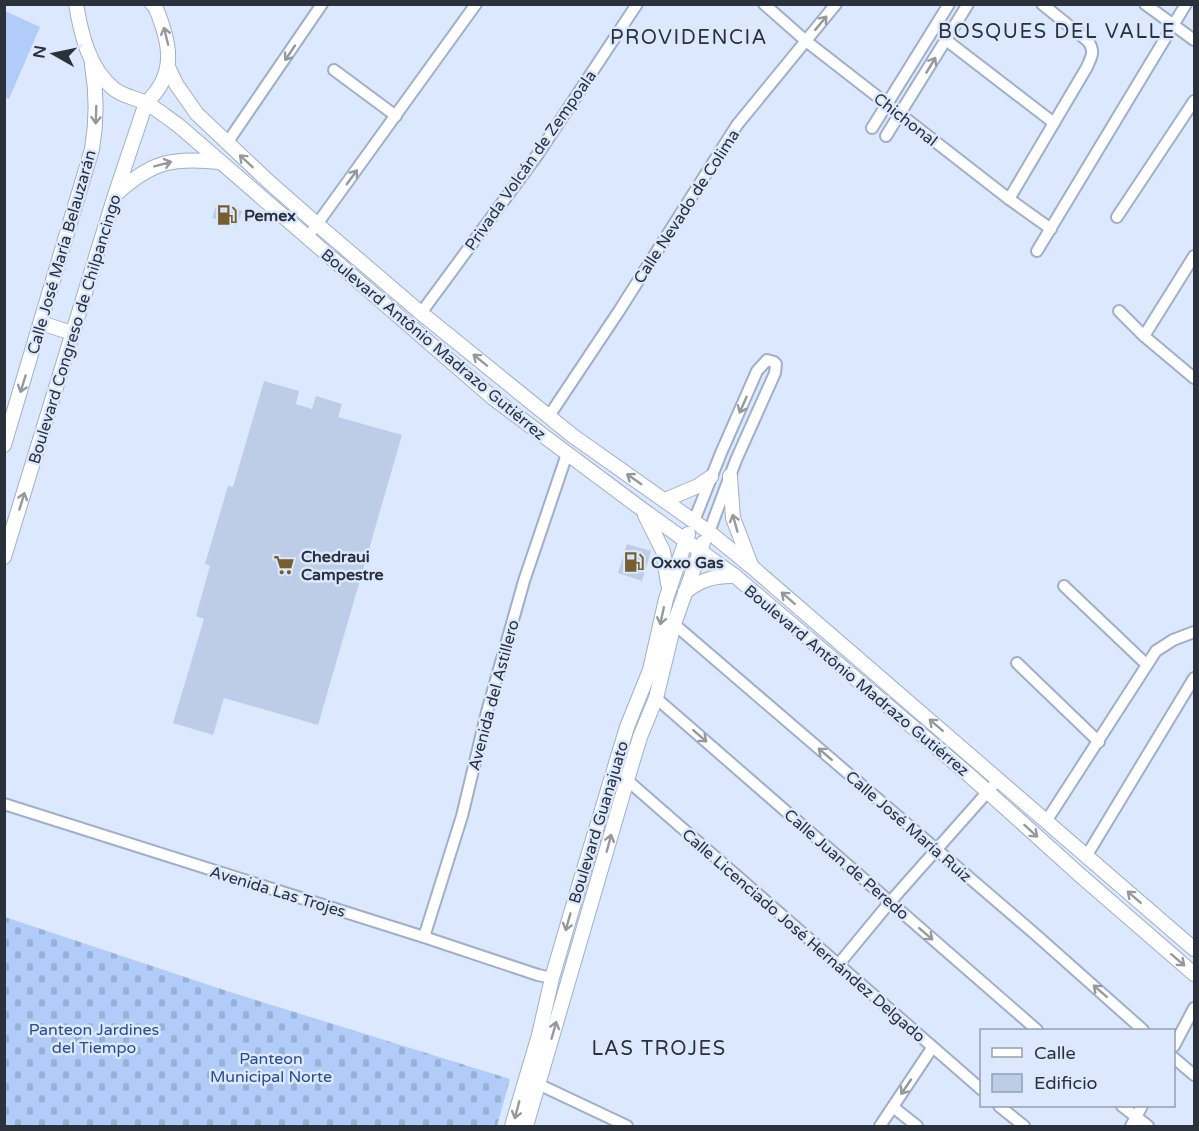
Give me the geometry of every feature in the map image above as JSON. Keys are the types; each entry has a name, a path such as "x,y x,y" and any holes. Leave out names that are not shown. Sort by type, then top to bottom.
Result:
{"street":[{"path":"69,4 77,11 91,57"},
{"path":"227,143 322,4"},
{"path":"308,238 476,4"},
{"name":"Privada Volcán de Zempoala","path":"421,313 538,154 637,4"},
{"name":"Chichonal","path":"764,4 806,41 887,105 1009,200 1051,229"},
{"name":"Calle Nevado de Colima","path":"549,416 738,125 836,4"},
{"path":"886,136 968,4"},
{"path":"1009,200 1088,67 1093,53 1088,41 1042,4"},
{"path":"1145,4 1194,39"},
{"path":"1037,251 1186,4"},
{"path":"154,5 165,29 169,48 168,67"},
{"path":"872,128 949,5"},
{"path":"946,40 1054,123"},
{"name":"Boulevard Antônio Madrazo Gutiérrez","path":"91,57 104,80 115,90 146,103 178,125 493,398 735,576 969,774 987,793 1194,974"},
{"name":"Calle José María Belauzarán","path":"4,445 92,149 97,106 91,57"},
{"name":"Boulevard Antônio Madrazo Gutiérrez","path":"168,67 187,102 227,143 318,225 421,313 573,436 709,531 1194,949"},
{"name":"Boulevard Congreso de Chilpancingo","path":"4,557 115,195 146,103 155,94 168,67"},
{"path":"334,70 396,116"},
{"path":"1117,217 1194,101"},
{"path":"115,195 134,178 156,165 186,160 220,162"},
{"path":"1144,336 1194,255"},
{"path":"1119,311 1144,336 1194,378"},
{"path":"41,322 72,333"},
{"path":"693,521 757,371 764,362 771,360 776,364 775,373 730,476 709,531"},
{"name":"Avenida del Astillero","path":"424,937 462,816 486,712 524,581 567,454"},
{"path":"730,476 733,518 752,567"},
{"path":"665,500 698,486 711,477"},
{"path":"643,510 663,551 668,592"},
{"name":"Boulevard Guanajuato","path":"512,1126 539,1035 552,978 627,727 650,670 668,592 693,521"},
{"name":"Boulevard Guanajuato","path":"526,1126 640,736 656,698 674,624 709,531"},
{"path":"685,592 709,578 735,576"},
{"path":"1064,586 1146,664"},
{"name":"Calle José María Ruiz","path":"674,624 1142,1029"},
{"path":"1047,820 1099,742 1146,664 1163,645 1194,632"},
{"path":"1017,663 1099,742"},
{"path":"1087,855 1194,678"},
{"name":"Calle Juan de Peredo","path":"656,698 1036,1029"},
{"path":"838,965 890,902 999,779"},
{"name":"Calle Licenciado José Hernández Delgado","path":"627,780 980,1089"},
{"name":"Avenida Las Trojes","path":"4,804 552,978"},
{"path":"1175,1042 1194,1008"},
{"path":"880,1126 932,1048"},
{"path":"1175,1060 1194,1075"},
{"path":"538,1084 627,1126"},
{"path":"892,1107 916,1126"},
{"path":"1000,1107 1024,1126"},
{"path":"1123,1107 1133,1122 1148,1126"},
{"path":"1133,1122 1141,1107"}],"green space":[{"path":"5,11 40,27 9,99 5,97"},
{"path":"5,917 230,992 510,1079 497,1126 5,1126"}],"building":[{"name":"Pemex","path":"217,203 242,211 237,226 212,218"},
{"path":"264,381 299,391 296,404 312,409 316,396 342,404 338,417 402,435 318,725 224,698 213,735 173,723 204,619 196,616 210,566 205,564 228,486 233,487"},
{"name":"Oxxo Gas","path":"627,544 651,551 642,581 618,573"}],"place":[{"name":"Pemex","path":"227,215"},
{"name":"Oxxo Gas","path":"634,562"},
{"name":"Chedraui Campestre","path":"284,565"}],"district":[{"name":"BOSQUES DEL VALLE","path":"1057,31"},
{"name":"PROVIDENCIA","path":"689,37"},
{"name":"LAS TROJES","path":"659,1048"}],"park label":[{"name":"Panteon Jardines del Tiempo","path":"94,1038"},
{"name":"Panteon Municipal Norte","path":"271,1067"}]}
